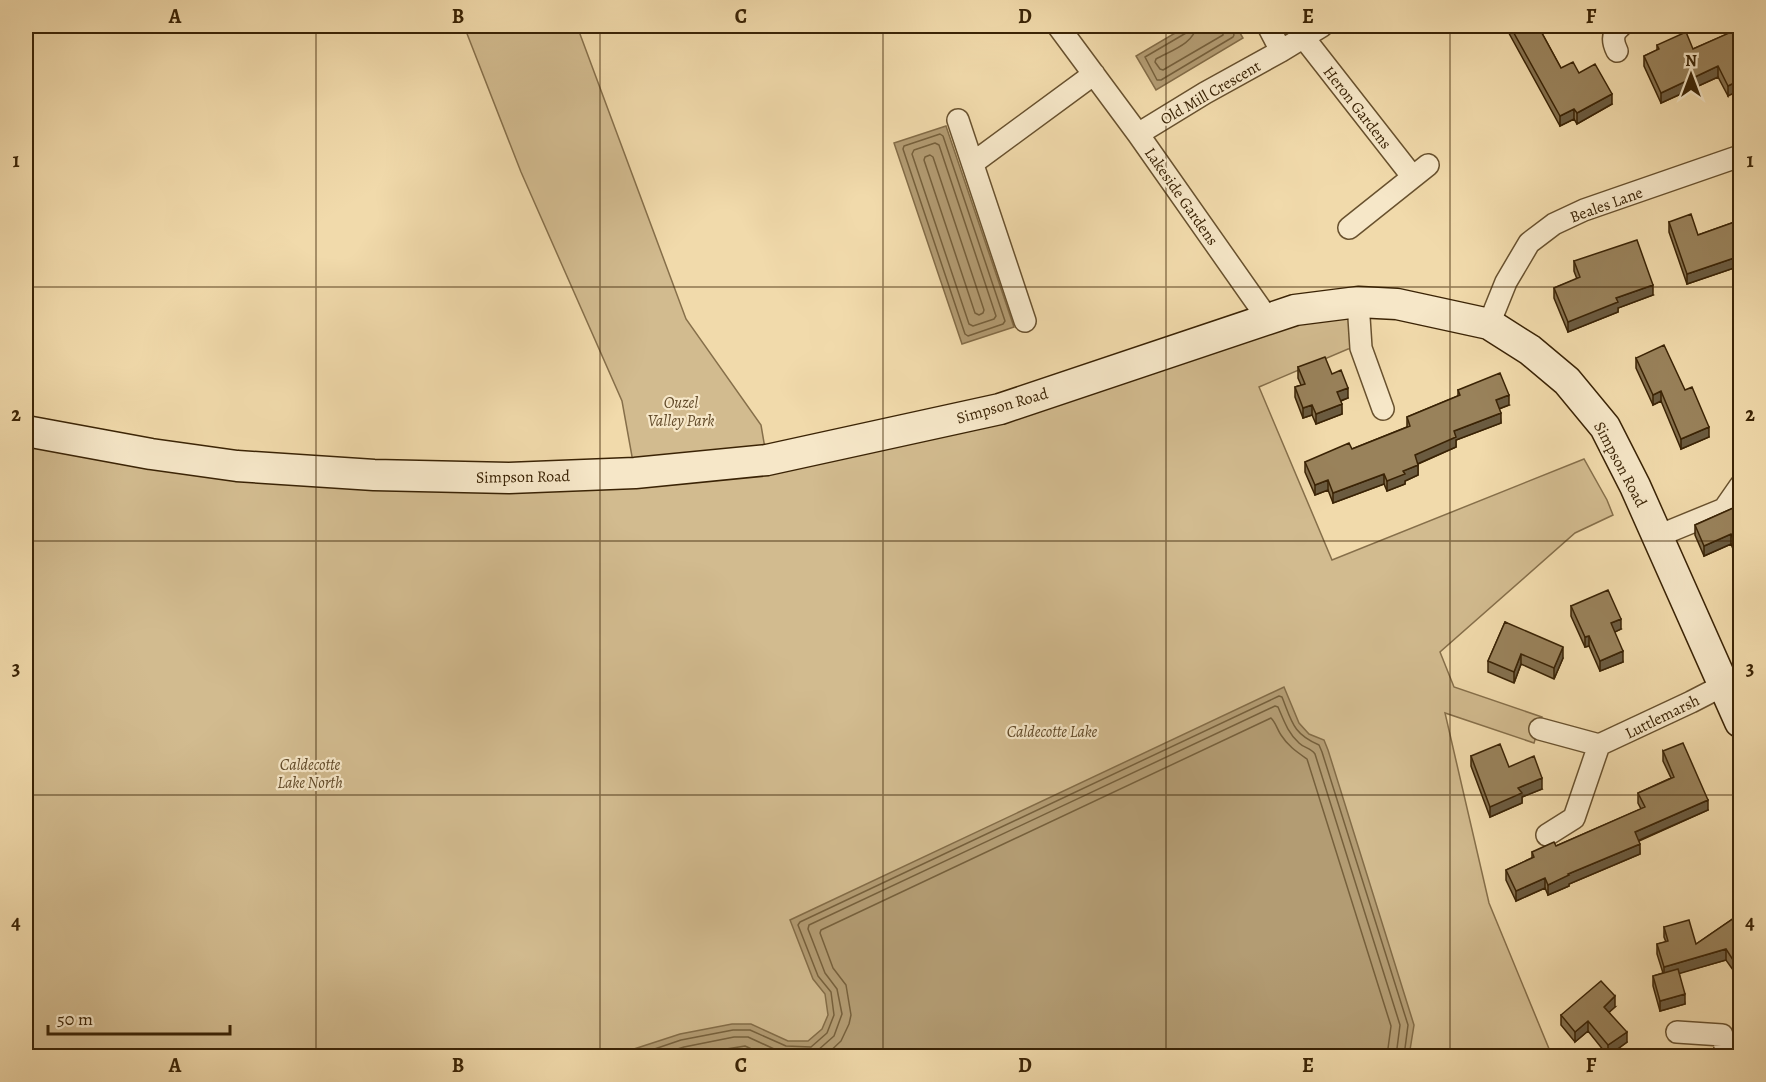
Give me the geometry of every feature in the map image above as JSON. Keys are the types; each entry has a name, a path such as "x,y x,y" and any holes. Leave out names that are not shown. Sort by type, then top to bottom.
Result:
{"street":[{"name":"Lakeside Gardens","path":"1058,26 1138,134 1268,319"},
{"path":"1268,26 1281,51"},
{"name":"Old Mill Crescent","path":"1138,134 1204,93 1322,26"},
{"path":"1617,51 1613,43 1614,35 1621,26"},
{"name":"Heron Gardens","path":"1304,38 1420,171 1349,228"},
{"path":"973,163 1094,74"},
{"path":"958,120 1024,321"},
{"name":"Beales Lane","path":"1488,324 1506,282 1529,243 1554,224 1584,210 1740,156"},
{"path":"1359,302 1362,348 1383,409"},
{"name":"Simpson Road","path":"26,431 151,454 237,466 374,475 509,478 635,474 767,460 1000,409 1295,310 1359,302 1397,304 1488,324 1530,350 1567,381 1605,427 1658,536 1740,722"},
{"path":"1658,536 1724,509 1740,486"},
{"name":"Luttlemarsh","path":"1599,745 1724,685"},
{"path":"1540,729 1599,745 1574,818 1547,836"},
{"path":"1677,1032 1731,1032 1728,1056"}],"green space":[{"name":"Caldecotte Lake","path":"464,26 577,26 686,319 761,425 767,460 1358,302 1361,348 1348,349 1259,387 1332,560 1584,459 1613,515 1575,533 1440,652 1454,687 1542,717 1534,743 1445,713 1489,903 1552,1056 26,1056 26,431 151,454 635,473 622,401 521,172"}],"water":[{"path":"1187,26 1236,26 1243,38 1156,90 1136,56"},
{"path":"946,126 1014,327 962,344 894,143"},
{"name":"Caldecotte Lake","path":"1284,687 1299,723 1309,734 1324,740 1328,750 1414,1025 1409,1056 621,1056 634,1049 680,1034 732,1024 751,1024 788,1041 808,1041 822,1029 828,1015 825,994 813,979 790,920"}],"building":[{"path":"1510,26 1538,26 1561,68 1573,62 1579,73 1595,64 1612,94 1577,113 1574,109 1560,116"},
{"path":"1734,26 1740,26 1740,80 1728,86 1718,66 1661,93 1644,56 1659,49 1657,45 1686,32 1693,49 1736,30"},
{"path":"1691,214 1698,235 1740,220 1740,256 1687,274 1669,222"},
{"path":"1637,240 1653,285 1616,298 1618,302 1568,322 1554,288 1580,277 1574,261"},
{"path":"1664,345 1685,390 1692,387 1709,427 1681,439 1661,391 1653,395 1636,358"},
{"path":"1325,357 1332,374 1341,370 1348,388 1337,392 1342,404 1316,414 1312,405 1303,408 1295,387 1305,384 1298,367"},
{"path":"1500,373 1509,395 1496,400 1501,413 1454,431 1456,437 1415,455 1418,465 1403,471 1405,474 1387,481 1384,474 1333,493 1328,480 1315,485 1305,462 1349,443 1352,449 1410,426 1407,417 1460,395 1458,390"},
{"path":"1740,505 1740,555 1731,534 1704,546 1695,525"},
{"path":"1608,590 1621,619 1611,623 1623,651 1600,661 1589,636 1585,637 1571,606"},
{"path":"1505,622 1563,647 1554,668 1521,654 1514,672 1488,661"},
{"path":"1683,743 1708,800 1635,832 1640,844 1568,874 1548,885 1545,878 1516,891 1506,870 1534,857 1532,852 1554,842 1556,846 1645,807 1638,793 1674,777 1663,751"},
{"path":"1500,744 1509,767 1534,756 1542,778 1518,788 1522,793 1490,807 1471,756"},
{"path":"1740,914 1740,955 1733,960 1726,949 1664,967 1657,944 1668,941 1664,927 1689,920 1696,944"},
{"path":"1678,969 1685,994 1660,1001 1653,976"},
{"path":"1601,981 1615,996 1604,1007 1627,1032 1608,1045 1588,1021 1575,1032 1561,1015"}],"park label":[{"name":"Ouzel Valley Park","path":"681,411"},
{"name":"Caldecotte Lake North","path":"310,773"}]}
